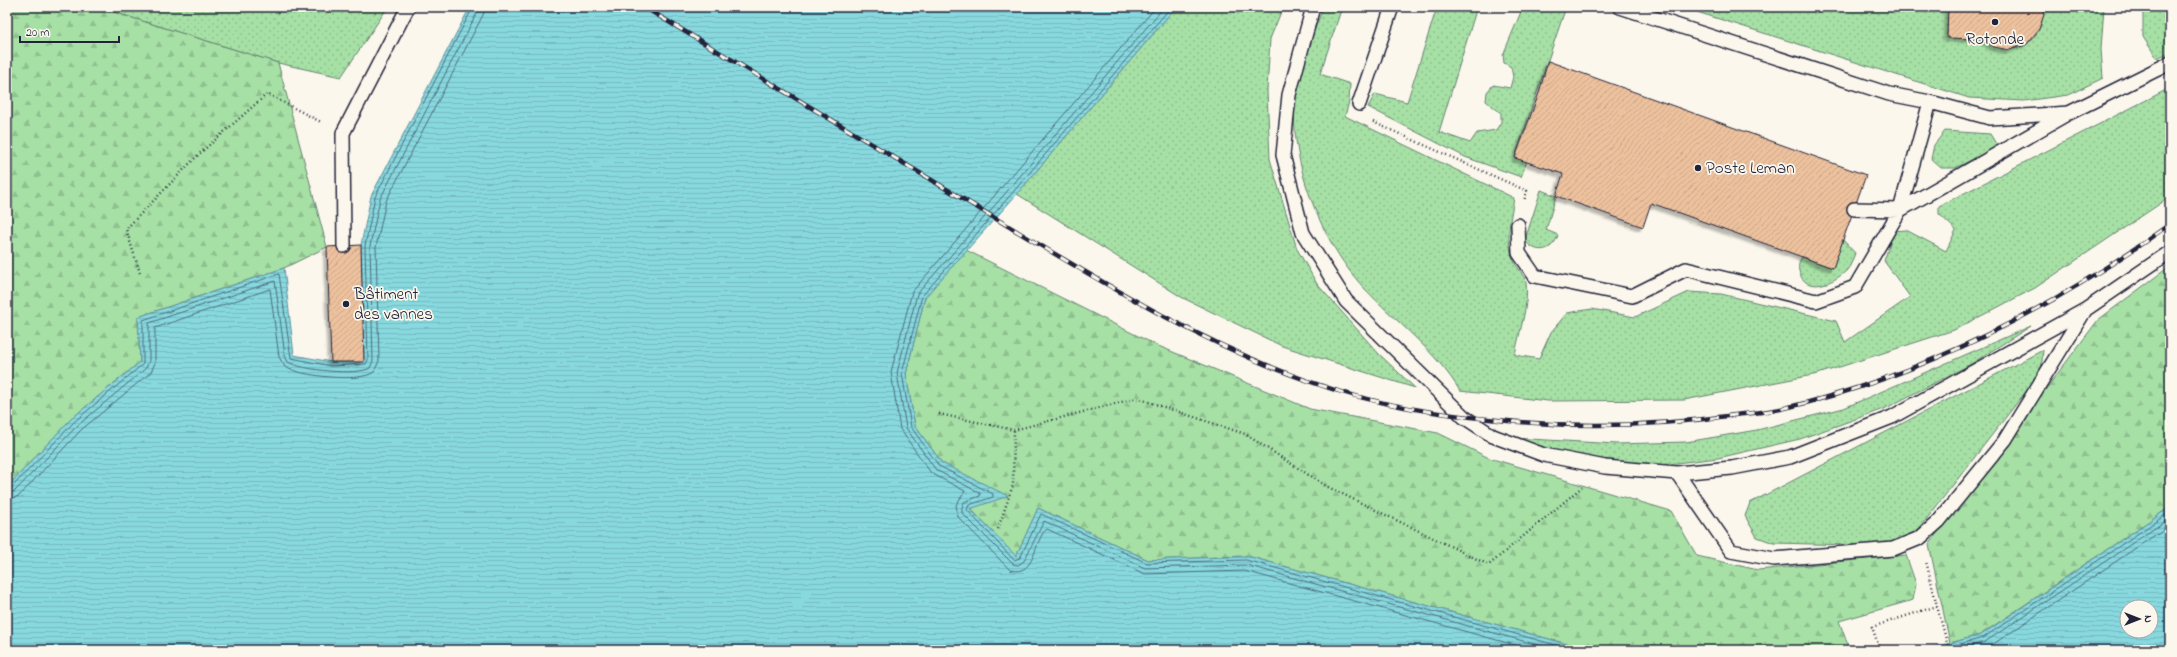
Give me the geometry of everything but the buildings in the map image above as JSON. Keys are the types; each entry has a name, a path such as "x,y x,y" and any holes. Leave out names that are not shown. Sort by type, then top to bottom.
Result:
{"lane":[{"path":"344,246 343,132 408,7"},
{"path":"1313,7 1289,95 1283,155 1303,233 1346,301 1464,417 1493,436 1544,455 1605,467 1677,473 1732,468 1790,457 1884,420 2085,310 2170,252"},
{"path":"1359,104 1392,7"},
{"path":"1620,7 1889,94 1930,102 1990,118 2069,113"},
{"path":"1854,209 1900,210 2069,113 2170,63"},
{"path":"1518,225 1519,253 1535,276 1632,296 1686,270 1816,301 1855,287 1900,210 1930,102"},
{"path":"1677,473 1731,551 1774,559 1893,549 1920,538 1939,521 2005,440 2085,310"}],"path":[{"path":"140,273 126,229 198,155 267,94 343,132"},
{"path":"1359,104 1354,114 1527,191 1518,225"},
{"path":"939,414 1014,430 1137,398 1245,434 1326,486 1489,565 1605,467"},
{"path":"998,528 1013,485 1014,430"},
{"path":"1920,538 1949,650"},
{"path":"1880,650 1872,627 1938,606"}],"green space":[{"path":"7,7 97,7 278,63 327,247 284,268 138,317 140,362 71,419 7,487"},
{"path":"97,7 388,7 341,77 278,63"},
{"path":"1176,7 1283,7 1270,39 1267,91 1270,159 1297,249 1317,284 1379,354 1415,388 1282,346 1183,298 1017,194"},
{"path":"1323,7 1342,7 1320,74 1350,84 1349,102 1345,116 1514,198 1509,230 1511,253 1514,261 1523,274 1527,292 1525,310 1515,355 1539,359 1551,332 1567,313 1592,309 1635,317 1689,292 1721,294 1836,321 1845,342 1910,297 1884,261 1894,231 1906,230 1946,251 1956,230 1939,214 1939,206 2170,88 2170,197 2035,288 1954,330 1818,374 1684,400 1548,401 1460,391 1450,376 1428,350 1376,301 1348,268 1333,245 1320,220 1309,193 1301,165 1296,137 1294,110 1299,74"},
{"path":"1437,7 1477,7 1439,132 1470,143 1477,133 1496,130 1501,122 1501,113 1486,101 1487,92 1493,85 1510,88 1513,77 1511,67 1504,63 1503,55 1523,7 1566,7 1515,157 1527,161 1521,177 1465,157 1368,107 1375,94 1407,102"},
{"path":"1699,7 1948,7 1947,38 1977,39 1979,36 1996,46 2007,49 2015,49 2029,42 2039,30 2043,15 2042,7 2104,7 2101,49 2103,78 2068,95 2024,101 1969,98 1697,12"},
{"path":"2143,7 2170,7 2170,52 2157,58 2143,37"},
{"path":"1945,131 1990,134 1998,147 1955,168 1941,168 1931,159 1934,145"},
{"path":"1541,190 1556,196 1546,230 1558,235 1556,241 1552,245 1543,250 1534,248 1525,240"},
{"path":"1843,240 1855,253 1851,264 1842,275 1829,282 1814,285 1807,283 1802,279 1799,271 1799,262 1802,257 1833,268"},
{"path":"966,250 1156,345 1310,409 1438,433 1489,458 1671,511 1697,556 1758,570 1906,555 1916,584 1913,600 1839,621 1850,650 1589,650 1247,556 1148,560 1038,508 1016,557 970,508 1007,496 942,463 915,426 906,374 925,297"},
{"path":"2170,266 2170,507 1980,635 1950,643 1929,544 2098,320"},
{"path":"2031,326 1971,364 1886,408 1800,439 1718,458 1660,465 1611,465 1576,458 1512,438 1617,444 1686,442 1757,430 1844,408"},
{"path":"2043,350 2041,372 1918,530 1890,546 1774,543 1757,537 1745,516 1750,503"}],"water":[{"path":"470,7 1176,7 1017,194 925,297 906,374 915,426 942,463 1008,496 970,509 1016,556 1038,508 1148,560 1247,556 1589,650 7,650 7,487 71,419 140,362 138,317 284,268 294,355 331,362 364,361 361,245 371,196"},
{"path":"2170,507 2170,650 1923,650 1981,635"}],"railway":[{"path":"644,7 1063,259 1143,305 1225,347 1311,382 1359,397 1433,412 1483,419 1565,425 1622,425 1679,422 1785,408 1836,394 1887,377 1937,358 1986,335 2081,283 2170,224"}],"place":[{"name":"Rotonde","path":"1995,22"},
{"name":"Poste Leman","path":"1698,168"},
{"name":"Bâtiment des vannes","path":"346,304"}]}
